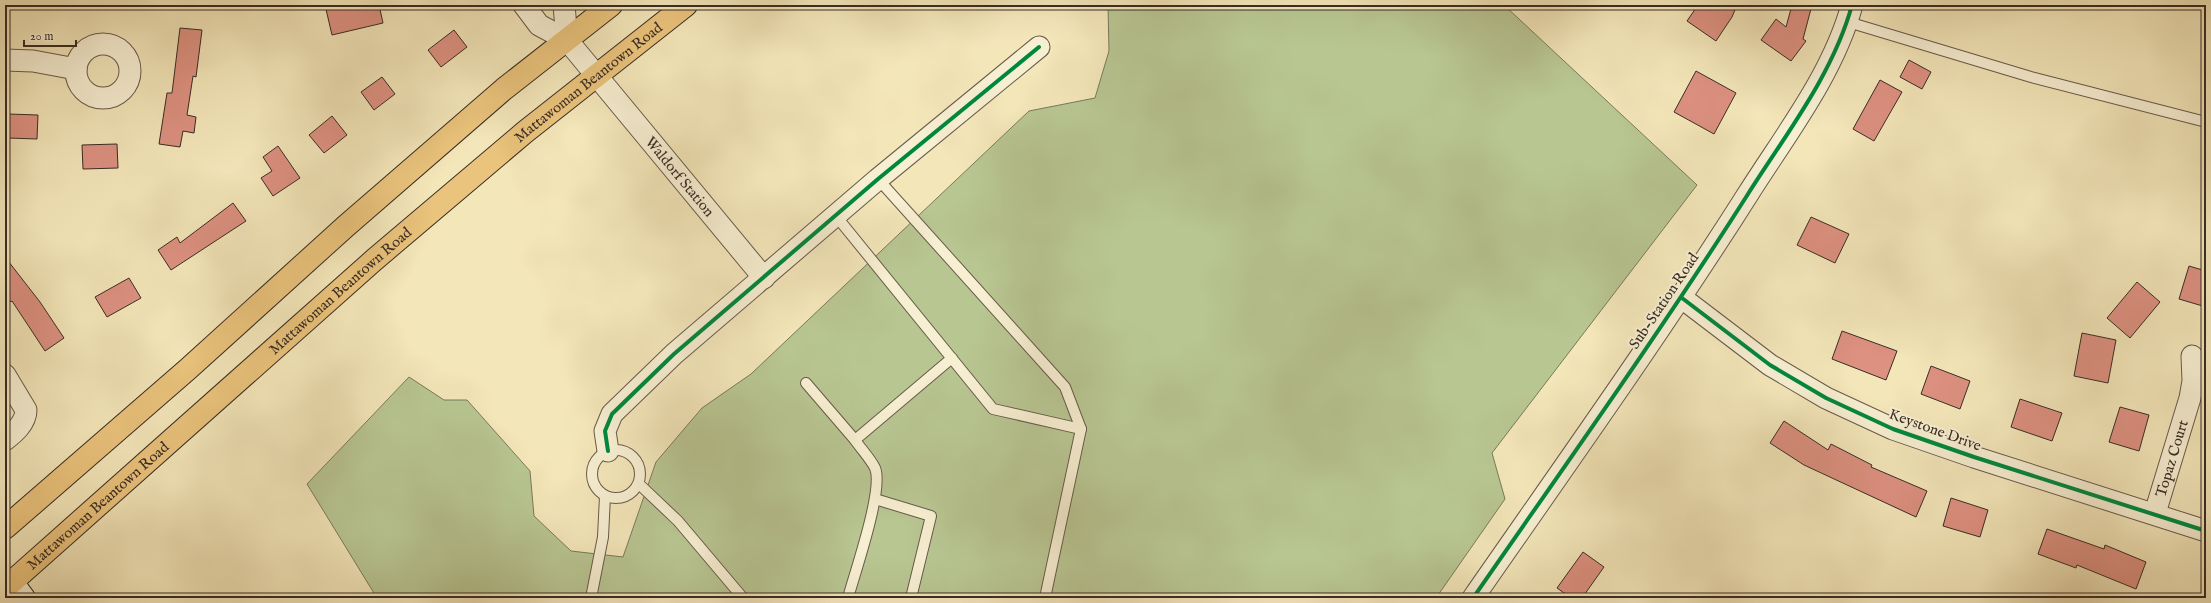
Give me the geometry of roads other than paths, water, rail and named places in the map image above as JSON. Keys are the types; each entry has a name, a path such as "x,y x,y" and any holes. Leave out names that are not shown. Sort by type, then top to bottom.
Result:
{"highway":[{"path":"5,528 188,369 346,226 504,89 611,5"},
{"name":"Mattawoman Beantown Road","path":"12,587 374,260 525,132 686,5"}],"street":[{"path":"524,5 539,25 567,40"},
{"path":"564,5 567,40"},
{"name":"Sub-Station Road","path":"1473,598 1682,298 1817,86 1850,13"},
{"name":"Waldorf Station","path":"567,40 764,278"},
{"path":"608,451 605,431 612,414 674,354 878,179 1040,47"},
{"path":"5,60 33,61 76,69"},
{"name":"Keystone Drive","path":"1682,298 1770,365 1826,398 1893,429 1974,457 2206,531"},
{"name":"Topaz Court","path":"2155,514 2194,381 2192,356"},
{"path":"5,375 26,410 26,416 18,429 5,440"}],"lane":[{"path":"1850,13 2030,77 2206,122"},
{"path":"878,179 1065,387 1081,429 1045,598"},
{"path":"836,216 993,409 1081,429"},
{"path":"855,440 952,358"},
{"path":"806,383 855,440 874,467 877,479 875,499 848,598"},
{"path":"624,450 637,460 640,472 639,484 635,490 621,498 605,496 594,484 592,468 601,455 608,451 624,450"},
{"path":"639,484 678,521 734,593 743,598"},
{"path":"591,598 603,537 605,496"},
{"path":"875,499 931,516 911,598"}]}
